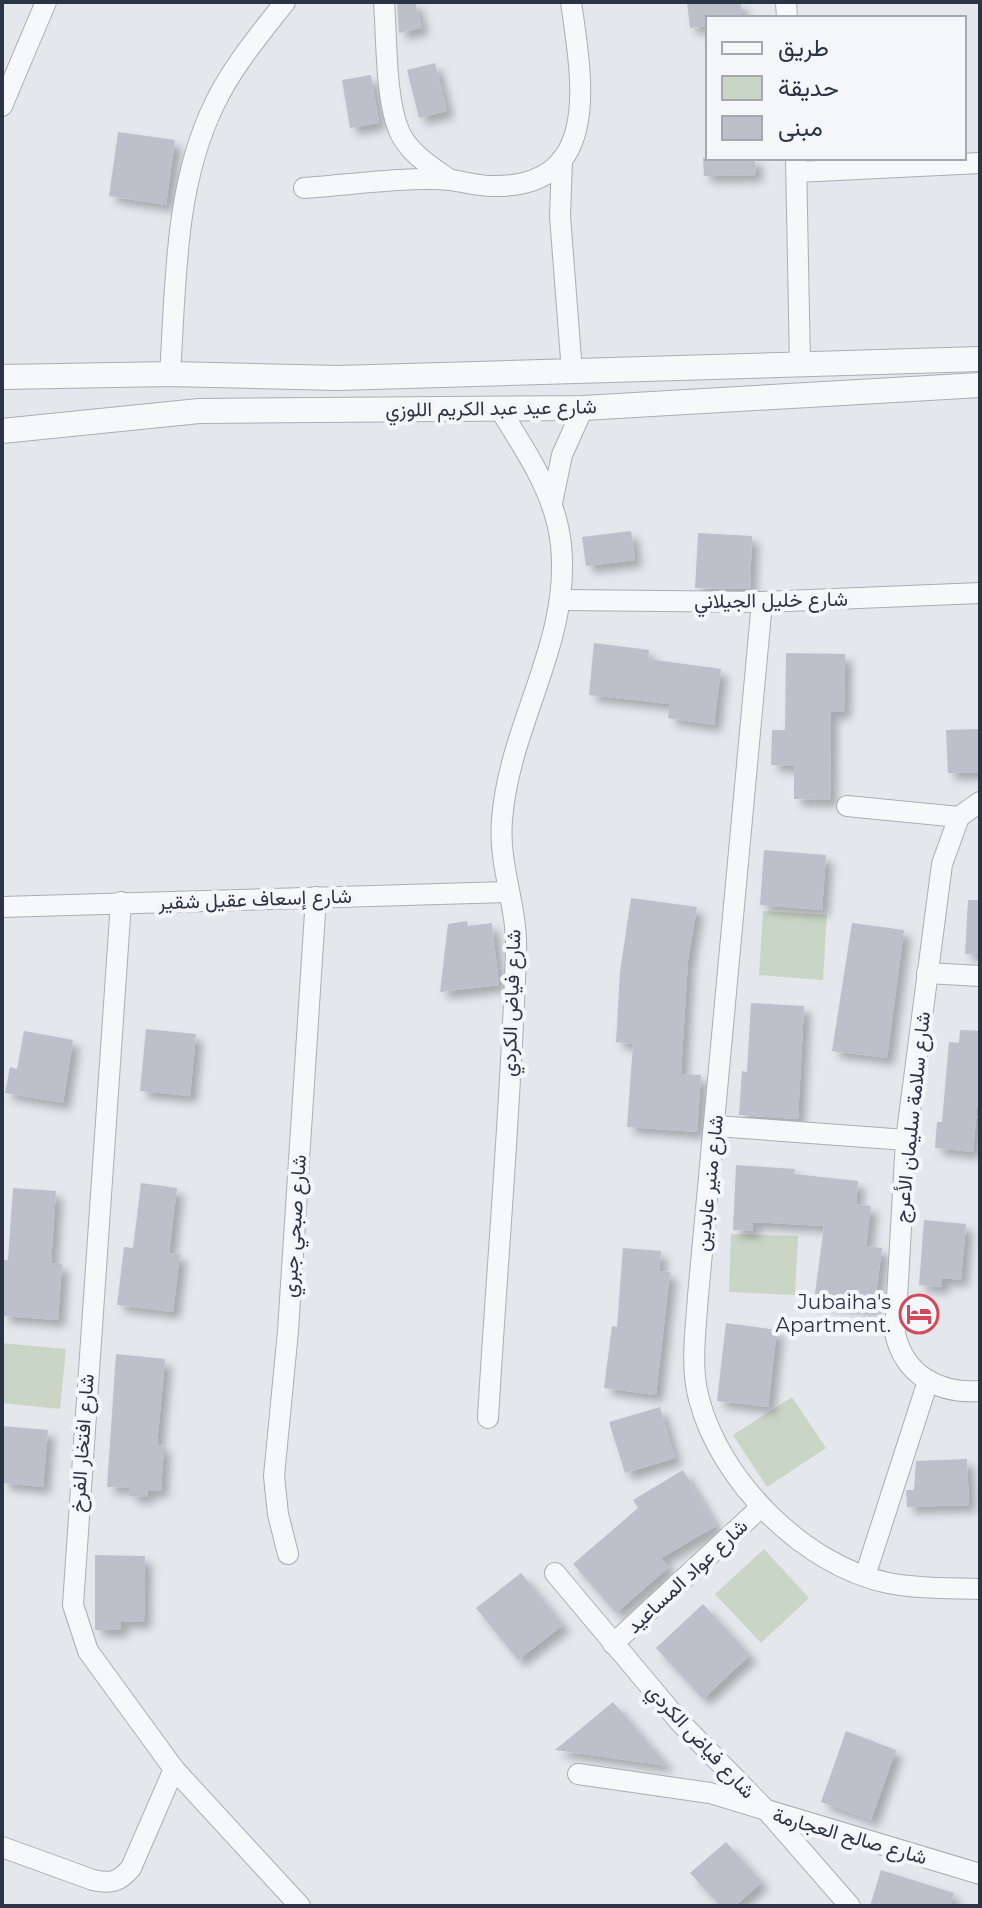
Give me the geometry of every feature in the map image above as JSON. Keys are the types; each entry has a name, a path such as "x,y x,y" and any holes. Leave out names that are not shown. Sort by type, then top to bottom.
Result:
{"street":[{"path":"2,106 46,2"},
{"path":"170,374 180,219 201,135 232,74 285,2"},
{"path":"384,2 394,109 401,134 413,151 450,180"},
{"path":"571,2 583,89 580,121 562,159 560,216 572,372"},
{"path":"304,188 450,180 495,186 520,184 540,176 562,159"},
{"path":"800,366 797,165 980,163"},
{"name":"شارع عيد عبد الكريم اللوزي","path":"2,377 170,374 338,378 980,359"},
{"name":"شارع عيد عبد الكريم اللوزي","path":"2,431 199,411 583,408 980,385"},
{"name":"شارع فياض الكردي","path":"488,1418 517,951 500,847 505,787 551,650 562,600 561,544 552,503 529,456 499,408"},
{"name":"شارع فياض الكردي","path":"552,503 562,455 583,408"},
{"path":"2,409 2,419"},
{"name":"شارع خليل الجيلاني","path":"562,600 762,602 980,593"},
{"name":"شارع منير عابدين","path":"762,602 741,799 716,1126 698,1296 698,1396 731,1469 760,1508 813,1548 865,1576 888,1583 980,1589"},
{"path":"847,806 959,817 980,802"},
{"name":"شارع سلامة سليمان الأعرج","path":"928,1381 903,1357 895,1333 906,1140 943,855 959,817"},
{"name":"شارع إسعاف عقيل شقير","path":"2,907 507,892"},
{"name":"شارع صبحي جبري","path":"288,1554 278,1514 274,1476 288,1331 316,897"},
{"name":"شارع افتخار الفرخ","path":"121,902 73,1605 88,1651 174,1769 300,1906"},
{"path":"927,973 980,976"},
{"path":"716,1126 906,1140"},
{"path":"865,1576 928,1381 950,1391 980,1391"},
{"name":"شارع عواد المساعيد","path":"613,1644 760,1508"},
{"name":"شارع فياض الكردي","path":"555,1573 679,1721 768,1812 850,1906"},
{"path":"2,1847 93,1880 106,1883 119,1880 131,1868 174,1769"},
{"name":"شارع صالح العجارمة","path":"578,1774 710,1793 980,1874"}],"green space":[{"path":"763,911 827,915 823,980 759,975"},
{"path":"731,1234 798,1236 795,1295 729,1292"},
{"path":"2,1343 66,1349 60,1409 2,1403"},
{"path":"792,1397 826,1448 767,1487 733,1435"},
{"path":"764,1549 809,1598 761,1643 715,1594"}],"building":[{"path":"397,2 415,2 422,28 399,33"},
{"path":"687,2 741,2 742,16 706,16 706,26 690,28"},
{"path":"435,63 447,111 419,118 407,70"},
{"path":"371,75 379,123 350,128 342,80"},
{"path":"118,132 175,140 166,205 109,196"},
{"path":"703,158 755,160 756,175 704,176"},
{"path":"631,531 635,560 586,566 582,537"},
{"path":"698,533 752,536 750,589 695,588"},
{"path":"594,643 649,650 648,659 721,669 714,725 668,718 670,704 589,695"},
{"path":"786,653 845,654 844,712 831,712 830,800 794,799 794,766 771,765 772,730 785,730"},
{"path":"980,729 980,772 948,773 946,730"},
{"path":"764,850 826,855 822,910 760,905"},
{"path":"631,898 697,907 688,960 681,1074 701,1075 697,1132 627,1127 633,1044 616,1042 620,972"},
{"path":"968,900 980,900 980,954 965,954"},
{"path":"467,921 468,926 492,923 499,985 440,992 448,924"},
{"path":"852,923 904,930 887,1058 832,1051"},
{"path":"751,1003 804,1006 798,1119 739,1115 742,1071 747,1072"},
{"path":"146,1029 196,1034 190,1096 140,1091"},
{"path":"960,1030 980,1031 980,1108 977,1108 973,1152 935,1148 937,1122 942,1122 949,1042 959,1043"},
{"path":"24,1031 73,1040 63,1103 5,1093 10,1067 17,1069"},
{"path":"736,1165 795,1169 794,1174 858,1181 856,1204 871,1206 866,1246 882,1248 874,1309 814,1301 824,1226 753,1222 753,1231 733,1230"},
{"path":"141,1183 177,1188 169,1253 180,1254 173,1312 117,1305 124,1247 133,1248"},
{"path":"13,1188 56,1191 51,1263 62,1264 58,1320 2,1316 2,1260 8,1260"},
{"path":"924,1220 966,1224 961,1280 942,1278 942,1287 919,1285"},
{"path":"623,1248 661,1251 659,1271 670,1272 656,1395 604,1388 612,1326 617,1327"},
{"path":"726,1323 777,1330 768,1407 717,1401"},
{"path":"116,1354 165,1359 157,1445 164,1446 161,1491 148,1490 147,1497 129,1496 130,1488 107,1487"},
{"path":"660,1407 675,1458 625,1473 609,1422"},
{"path":"2,1426 48,1430 43,1487 2,1483"},
{"path":"967,1459 969,1505 907,1507 906,1490 914,1490 916,1461"},
{"path":"683,1470 716,1526 661,1558 669,1567 616,1613 573,1564 638,1508 633,1500"},
{"path":"95,1555 145,1556 144,1622 121,1621 121,1630 95,1630"},
{"path":"521,1573 563,1625 518,1660 476,1608"},
{"path":"703,1604 750,1655 703,1699 656,1648"},
{"path":"613,1702 668,1766 555,1750"},
{"path":"846,1731 896,1750 871,1820 821,1802"},
{"path":"726,1842 762,1882 735,1906 720,1906 690,1873"},
{"path":"881,1870 954,1893 950,1906 870,1906"}],"place":[{"name":"Jubaiha's Apartment.","path":"919,1314"}]}
